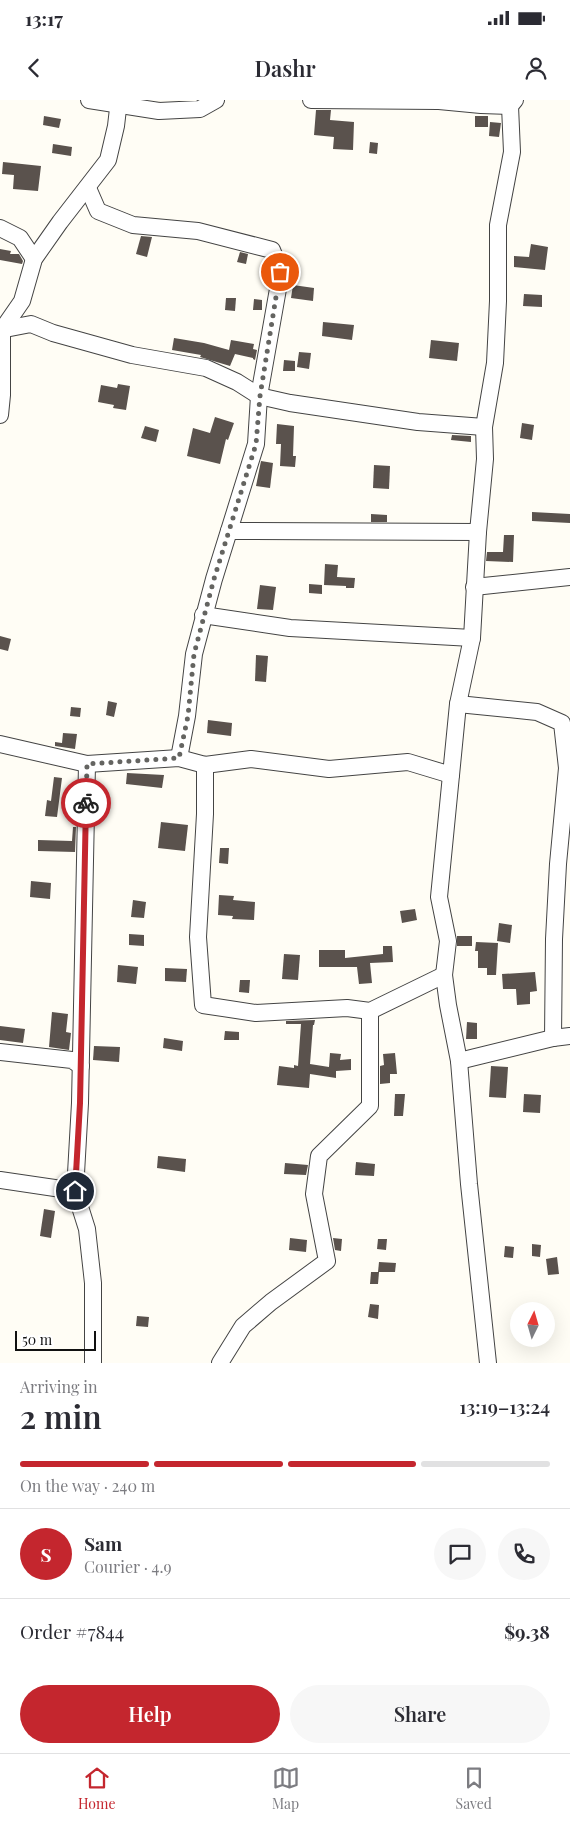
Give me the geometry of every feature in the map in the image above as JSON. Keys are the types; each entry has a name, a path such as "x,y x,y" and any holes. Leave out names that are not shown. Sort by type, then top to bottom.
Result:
{"street":[{"path":"89,100 118,102 159,111 200,109 216,100"},
{"path":"312,100 439,101 481,105 512,102 512,152 498,225 498,301 495,363 484,427 485,459 474,587 472,638 458,704 439,897 448,941 444,975 459,1061 469,1184 488,1363"},
{"path":"0,415 2,395 1,330 22,301 34,259 108,160 116,126 118,102"},
{"path":"88,188 98,211 133,225 198,231 272,250 280,272 260,396 256,444 203,615 194,654 188,716 179,758"},
{"path":"0,228 20,238 34,259"},
{"path":"22,301 31,324"},
{"path":"1,330 31,324 53,333 132,355 206,368 237,382 260,396 290,404 418,422 484,427"},
{"path":"229,531 478,532"},
{"path":"474,587 570,577"},
{"path":"203,615 290,628 472,638"},
{"path":"458,704 537,712 562,723 567,768 558,864 554,939 553,1038"},
{"path":"0,744 87,764 179,758 205,765 252,759 329,769 408,762 451,775"},
{"path":"87,764 80,1103 75,1191 87,1229 93,1283 93,1363"},
{"path":"205,765 205,814 198,937 204,1005 256,1013 347,1008 370,1011 444,975"},
{"path":"220,1363 243,1326 271,1302 327,1261 314,1194 319,1156 370,1106 370,1011"},
{"path":"459,1061 553,1038 570,1036"},
{"path":"0,1052 72,1060 81,1066"},
{"path":"0,1180 75,1191"}],"building":[{"path":"316,110 331,110 330,120 354,122 353,150 333,149 334,137 314,135"},
{"path":"44,116 61,119 59,128 43,125"},
{"path":"475,116 488,116 488,127 475,127"},
{"path":"490,122 501,123 499,137 489,136"},
{"path":"370,142 378,143 377,154 369,153"},
{"path":"53,144 72,147 71,156 52,153"},
{"path":"3,162 41,166 38,191 13,189 14,175 2,174"},
{"path":"141,236 152,237 147,257 136,254"},
{"path":"531,244 548,247 545,270 514,267 514,256 529,257"},
{"path":"0,249 11,251 10,254 19,254 23,261 22,264 0,260"},
{"path":"240,252 248,254 246,264 237,262"},
{"path":"293,285 314,288 313,301 291,298"},
{"path":"524,294 542,295 542,307 523,306"},
{"path":"226,298 236,298 235,311 225,310"},
{"path":"254,299 262,300 262,310 253,310"},
{"path":"323,322 354,325 352,340 322,336"},
{"path":"174,338 204,343 229,350 231,340 254,344 253,349 257,350 255,360 235,354 230,366 200,357 201,355 172,350"},
{"path":"431,340 459,343 457,361 429,358"},
{"path":"299,352 311,353 309,369 297,367"},
{"path":"284,360 295,361 295,371 283,371"},
{"path":"118,384 130,386 126,410 113,408 114,405 98,402 101,385 117,388"},
{"path":"215,417 234,423 228,440 226,439 220,464 187,456 193,428 210,433"},
{"path":"522,423 534,425 532,440 520,438"},
{"path":"277,424 294,426 293,456 296,456 295,467 280,466 281,444 276,444"},
{"path":"145,426 159,430 156,442 141,438"},
{"path":"452,435 471,436 471,442 451,440"},
{"path":"261,461 273,463 270,488 256,486"},
{"path":"374,465 390,466 389,489 373,488"},
{"path":"532,512 570,514 570,523 532,521"},
{"path":"371,514 387,515 387,522 371,522"},
{"path":"504,535 514,535 513,562 486,561 487,552 503,552"},
{"path":"325,564 338,565 337,577 355,578 354,588 324,585"},
{"path":"309,584 322,585 322,594 309,593"},
{"path":"260,585 276,587 273,610 257,609"},
{"path":"0,636 11,639 8,651 0,649"},
{"path":"256,655 268,656 266,682 255,681"},
{"path":"108,701 117,703 114,717 106,715"},
{"path":"71,707 81,708 80,717 70,716"},
{"path":"208,720 232,723 231,736 207,733"},
{"path":"63,733 77,734 75,749 55,746 55,742 62,743"},
{"path":"127,773 164,775 162,788 126,784"},
{"path":"54,777 62,778 57,817 45,816 47,800 51,801"},
{"path":"161,822 188,825 185,851 158,848"},
{"path":"73,827 76,827 75,852 38,851 38,840 72,841"},
{"path":"220,848 229,848 228,864 219,863"},
{"path":"31,881 51,883 50,899 30,897"},
{"path":"219,895 234,896 233,900 255,902 254,920 232,919 233,916 218,915"},
{"path":"133,900 146,902 144,918 131,917"},
{"path":"415,909 417,920 402,923 400,911"},
{"path":"499,923 512,925 510,943 497,941"},
{"path":"129,934 144,935 144,946 129,945"},
{"path":"457,936 472,936 472,946 457,946"},
{"path":"476,942 498,943 496,975 487,975 487,968 478,968 478,951 475,951"},
{"path":"383,946 392,946 393,962 370,963 372,983 359,984 357,967 319,967 319,950 345,950 345,958 383,954"},
{"path":"284,954 300,955 298,980 282,979"},
{"path":"118,965 138,967 136,984 117,982"},
{"path":"165,968 187,969 186,982 165,981"},
{"path":"535,972 537,991 530,992 530,1004 517,1005 516,989 503,989 502,974"},
{"path":"240,980 250,980 249,993 239,992"},
{"path":"52,1012 68,1014 66,1032 71,1033 69,1050 49,1047"},
{"path":"315,1020 310,1064 329,1067 330,1053 341,1054 340,1060 351,1059 351,1070 336,1071 336,1078 310,1074 309,1088 277,1085 279,1066 294,1068 294,1065 298,1066 301,1024 286,1024 286,1021"},
{"path":"467,1022 477,1023 477,1039 466,1039"},
{"path":"0,1026 25,1029 23,1043 0,1040"},
{"path":"225,1031 239,1032 239,1040 224,1040"},
{"path":"164,1038 183,1041 182,1051 163,1048"},
{"path":"94,1046 120,1047 119,1062 93,1060"},
{"path":"395,1053 397,1074 390,1074 390,1083 380,1084 380,1066 384,1065 383,1054"},
{"path":"491,1066 508,1067 506,1098 489,1097"},
{"path":"395,1094 405,1094 403,1116 394,1116"},
{"path":"524,1094 541,1095 540,1113 523,1112"},
{"path":"158,1156 186,1159 185,1172 157,1168"},
{"path":"356,1162 375,1164 374,1176 355,1175"},
{"path":"285,1163 308,1165 306,1175 284,1174"},
{"path":"44,1209 55,1211 51,1238 40,1236"},
{"path":"290,1238 307,1240 306,1252 289,1250"},
{"path":"333,1238 342,1239 341,1251 335,1250"},
{"path":"378,1239 387,1239 386,1250 377,1249"},
{"path":"532,1244 541,1245 540,1257 532,1256"},
{"path":"505,1246 514,1247 513,1258 504,1257"},
{"path":"557,1257 559,1274 548,1275 546,1259"},
{"path":"379,1262 396,1263 395,1272 378,1272"},
{"path":"371,1272 379,1272 378,1284 370,1284"},
{"path":"370,1304 379,1305 378,1319 368,1317"},
{"path":"137,1316 149,1317 148,1327 136,1326"}],"way so far":[{"path":"86,803 87,764 179,758 188,716 194,654 203,615 256,444 260,396 280,272"}],"route":[{"path":"75,1191 80,1103 86,803"}]}
